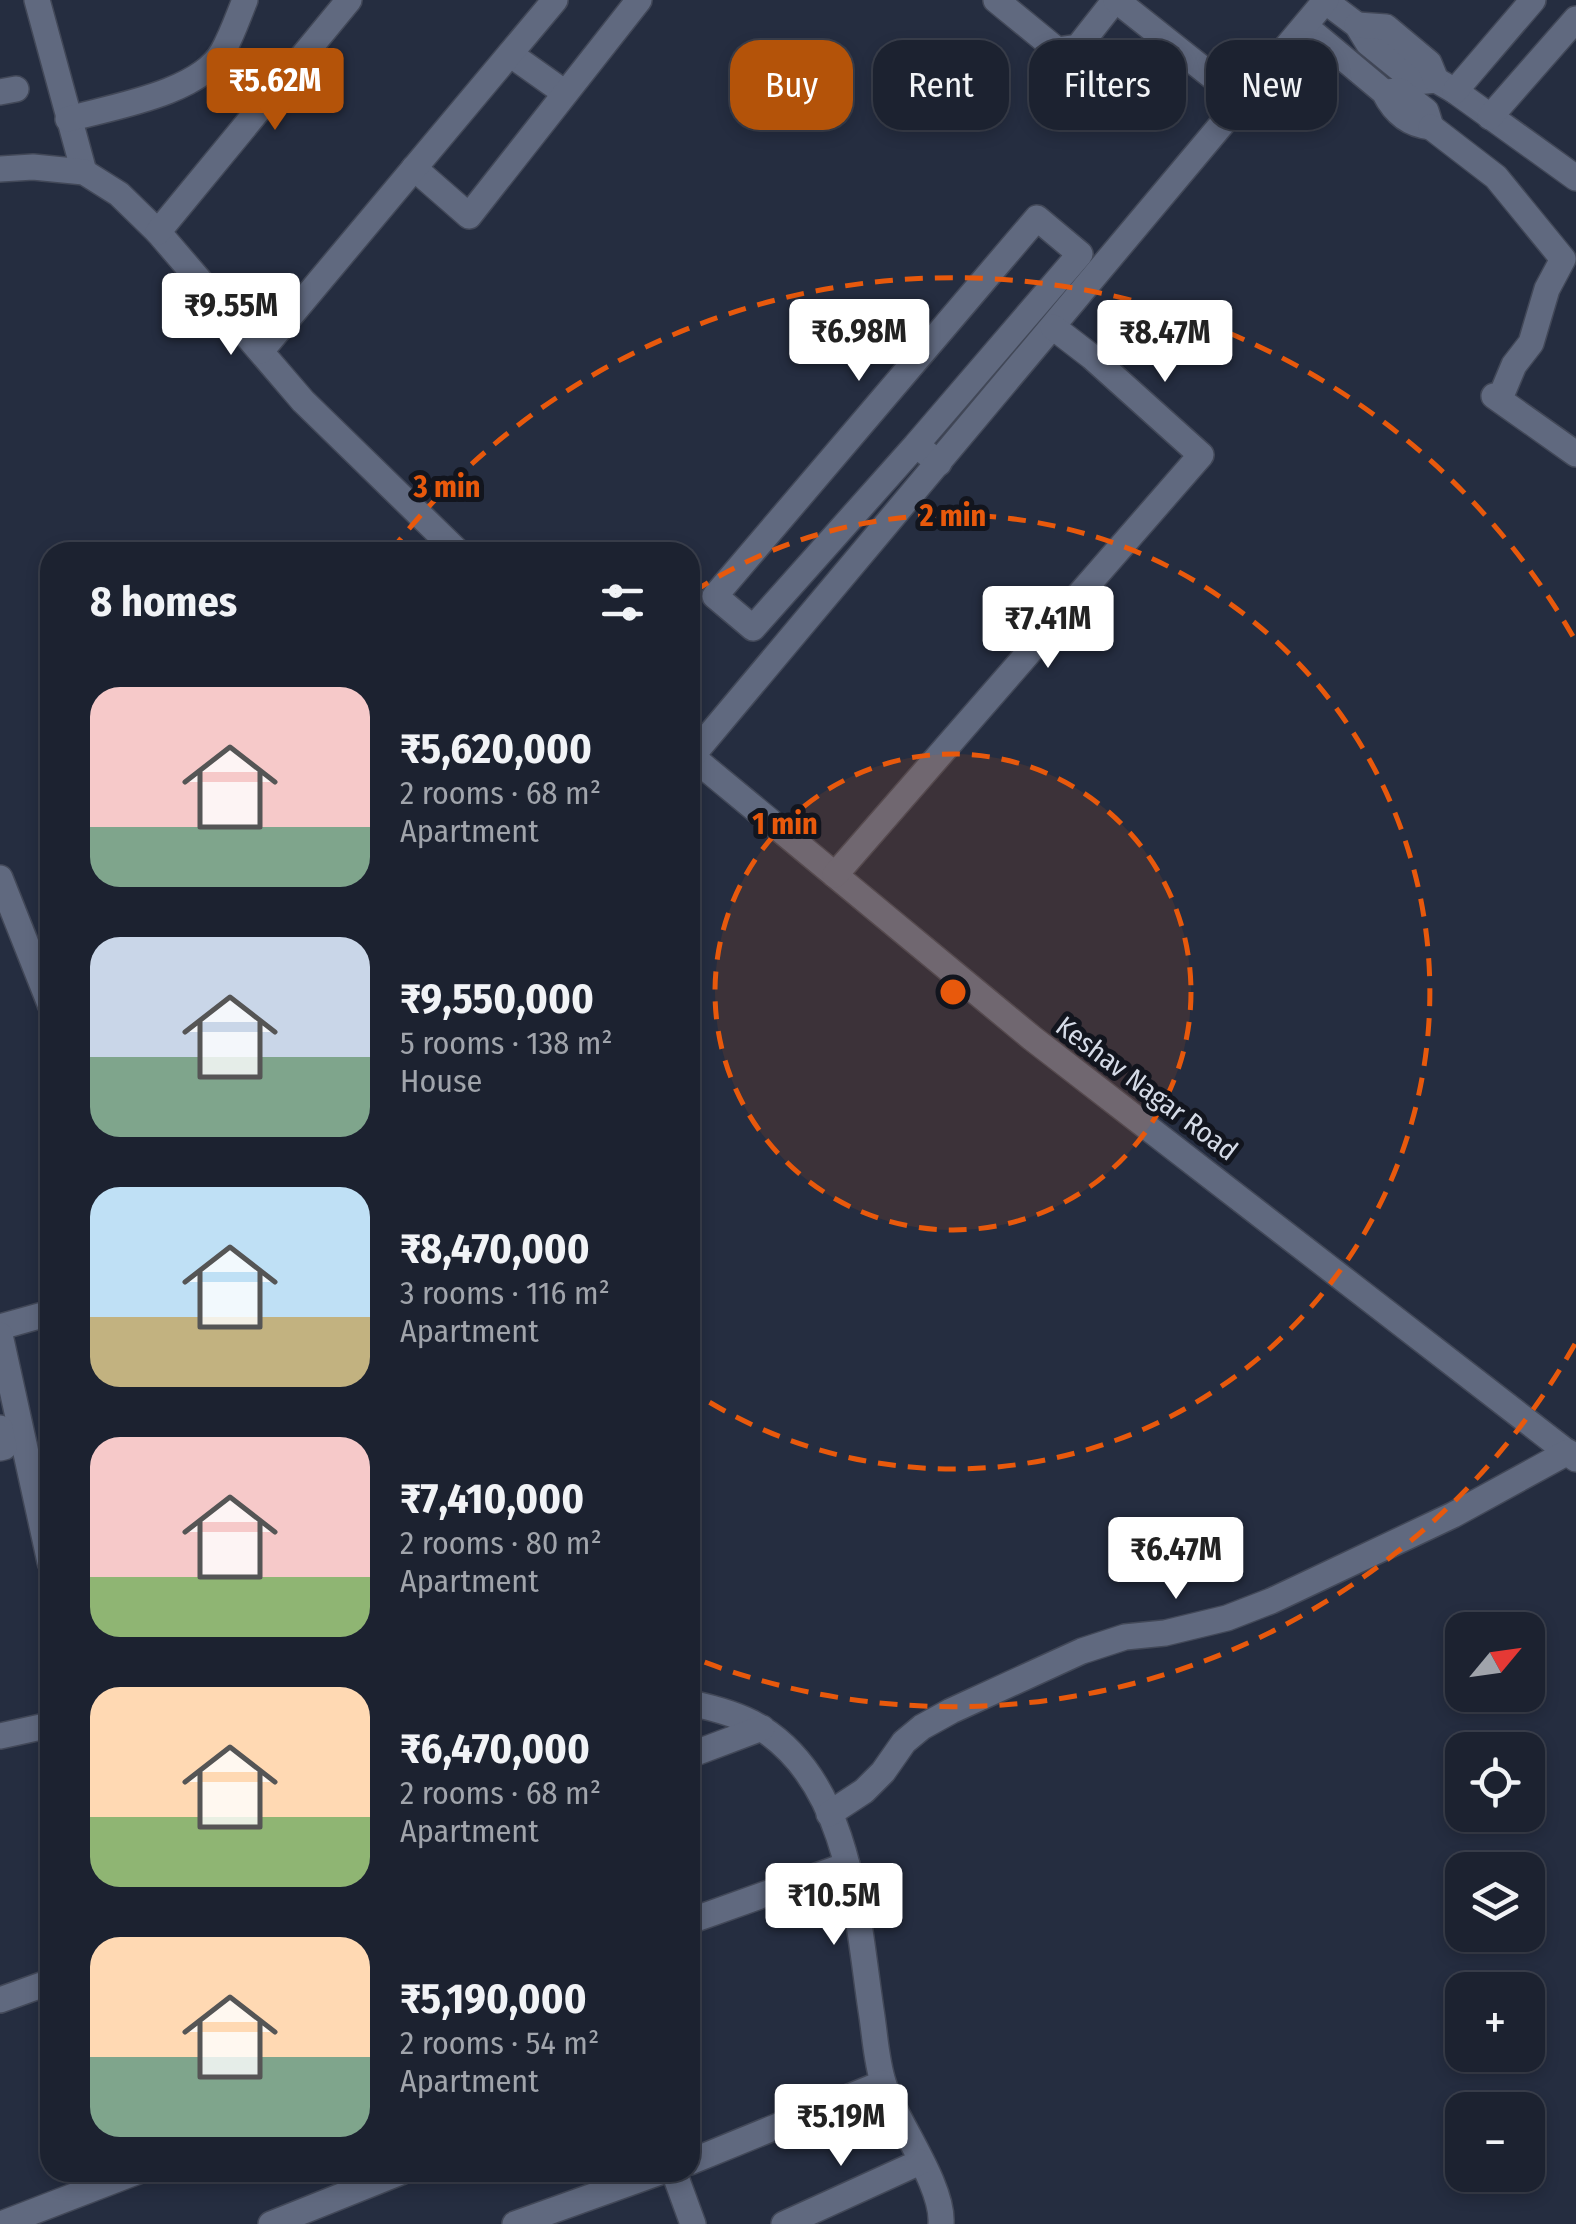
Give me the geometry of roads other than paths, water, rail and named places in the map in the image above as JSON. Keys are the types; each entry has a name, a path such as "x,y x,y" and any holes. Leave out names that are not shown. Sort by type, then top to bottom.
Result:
{"street":[{"path":"36,0 84,172"},
{"path":"68,119 183,85 209,68 222,52 245,0"},
{"path":"158,232 349,0"},
{"path":"261,350 555,0"},
{"path":"414,168 469,216 638,0"},
{"path":"996,0 1057,50 1078,47 1115,0 1206,72"},
{"path":"1292,40 1325,0 1357,25 1368,43 1416,82 1446,85 1576,178"},
{"path":"1446,85 1533,0"},
{"path":"1490,117 1576,19"},
{"path":"1304,26 1384,92 1400,91 1426,110 1431,127 1496,177 1563,260 1547,288 1531,343 1514,365 1501,396 1494,396 1576,454"},
{"path":"510,54 565,93"},
{"path":"700,745 1217,130"},
{"path":"0,169 33,167 84,172 119,194 158,232 303,401 448,542"},
{"path":"1036,218 1080,254 916,445 753,628 715,596 1036,218"},
{"path":"835,875 1201,454 1054,327"},
{"path":"916,445 939,463"},
{"name":"Keshav Nagar Road","path":"700,763 1032,1038 1572,1455"},
{"path":"0,878 40,979"},
{"path":"0,1327 40,1317"},
{"path":"0,1336 38,1452"},
{"path":"0,1428 4,1447 0,1448"},
{"path":"830,1814 864,1791 904,1742 951,1711 1125,1636 1165,1633 1227,1618 1271,1601 1572,1455"},
{"path":"700,1706 762,1728 810,1778 830,1814 847,1865 883,2082 937,2197 936,2222"},
{"path":"0,1736 40,1727"},
{"path":"700,1750 762,1728"},
{"path":"700,1917 847,1865"},
{"path":"0,2000 40,1986"},
{"path":"700,2158 883,2082"},
{"path":"784,2224 920,2162"},
{"path":"1,2224 110,2182"},
{"path":"271,2224 376,2182"},
{"path":"515,2224 632,2182"},
{"path":"678,2182 693,2224"}]}
